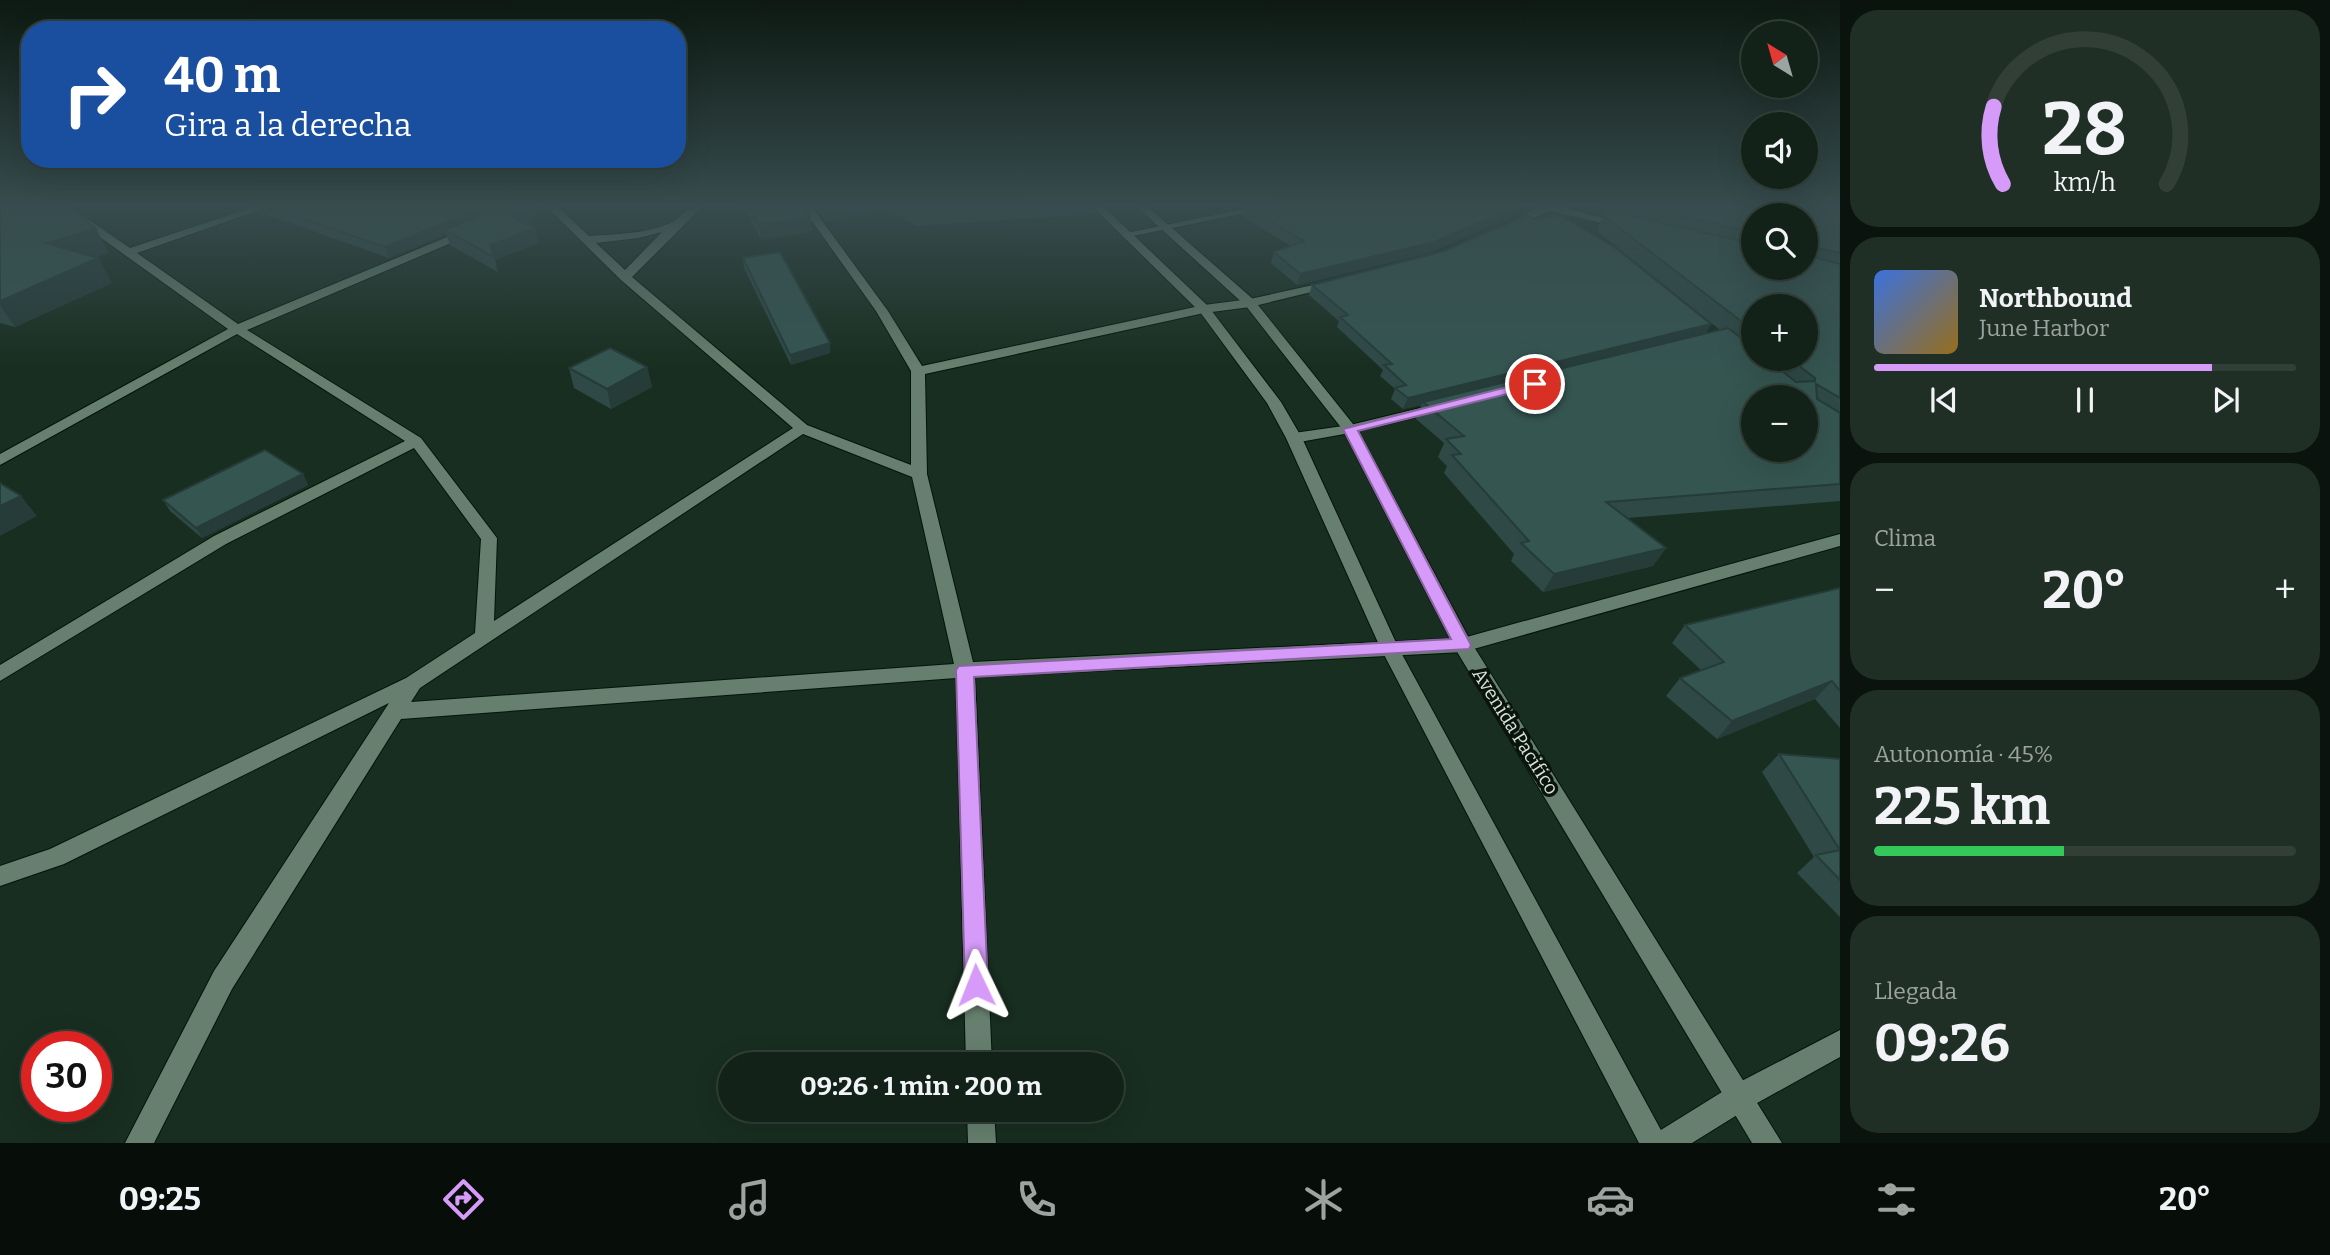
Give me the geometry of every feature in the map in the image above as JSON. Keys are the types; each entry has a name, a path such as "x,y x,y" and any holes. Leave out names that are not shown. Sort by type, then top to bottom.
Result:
{"street":[{"path":"142,260 237,329 416,441 489,538 484,637"},
{"path":"0,460 237,329 400,260"},
{"path":"608,260 802,428 919,474"},
{"path":"625,277 641,260"},
{"path":"845,260 882,311 918,371 919,474 965,670 979,1052"},
{"path":"1155,260 1204,309 1274,401 1294,438 1389,647 1654,1143"},
{"name":"Avenida Pacifico","path":"1204,260 1250,303 1350,429 1463,645 1768,1143"},
{"path":"918,371 1204,309 1250,303 1342,280"},
{"path":"1294,438 1350,429 1455,403"},
{"path":"0,876 57,857 413,683 802,428"},
{"path":"0,674 219,540 416,441"},
{"path":"397,711 965,670 1463,645 1840,540"},
{"path":"139,1143 223,980 413,683"},
{"path":"1666,1143 1740,1097 1840,1043"},
{"path":"981,1122 982,1143"}],"building":[{"path":"0,260 93,260 0,301"},
{"path":"744,260 785,260 830,343 790,355"},
{"path":"1284,260 1357,260 1300,274"},
{"path":"1408,260 1631,260 1711,324 1408,398 1395,388 1406,385 1384,365 1392,364 1340,317 1348,315 1312,285"},
{"path":"1662,260 1741,260 1741,280 1818,280 1818,260 1840,264 1840,398 1816,384 1741,385 1741,462 1818,462 1818,400 1840,413 1840,484 1606,502 1666,548 1554,574 1521,543 1529,541 1452,455 1461,454 1446,439 1464,436 1423,402 1728,328 1741,338 1741,371 1782,371 1796,382 1815,381 1806,371 1818,371 1818,294 1741,294 1741,321"},
{"path":"610,348 647,367 607,389 569,368"},
{"path":"265,450 303,474 196,528 163,500"},
{"path":"0,483 21,496 0,506"},
{"path":"1840,588 1840,691 1832,681 1732,721 1680,678 1724,662 1685,625"},
{"path":"1779,754 1840,759 1840,850"},
{"path":"1840,850 1840,880 1816,855"}],"route":[{"path":"976,985 965,670 1463,645 1350,429 1535,384"}]}
